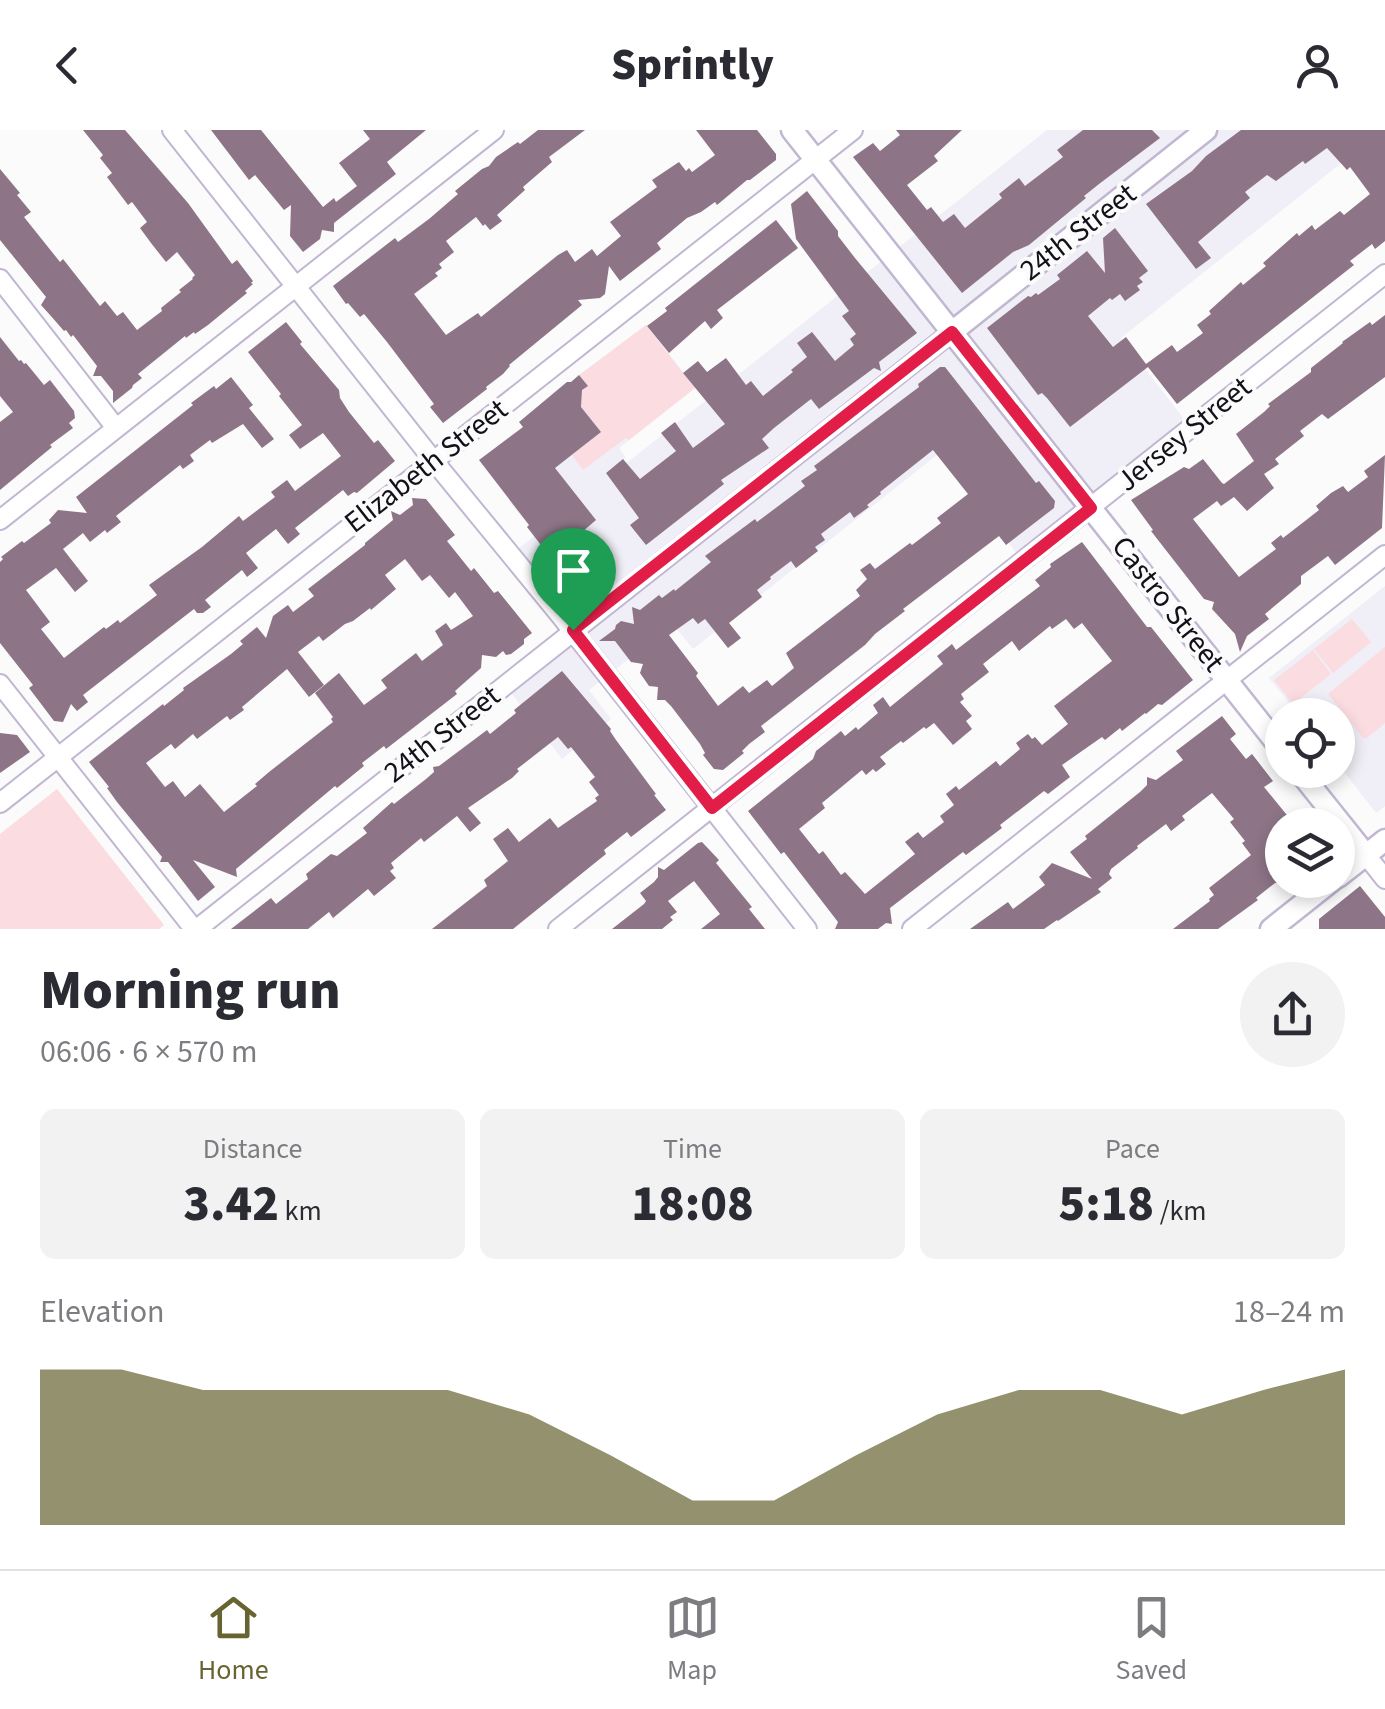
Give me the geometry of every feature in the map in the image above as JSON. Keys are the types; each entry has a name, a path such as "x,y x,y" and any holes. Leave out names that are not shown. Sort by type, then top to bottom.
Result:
{"street":[{"path":"172,130 807,929"},
{"path":"0,520 494,130"},
{"name":"Castro Street","path":"792,130 1265,728"},
{"name":"Elizabeth Street","path":"0,803 853,130"},
{"name":"24th Street","path":"195,929 1206,130"},
{"name":"Jersey Street","path":"558,929 1385,274"},
{"path":"0,279 116,428"},
{"path":"912,929 1385,555"},
{"path":"0,684 195,929"},
{"path":"1312,788 1385,879"},
{"path":"1355,863 1385,840"},
{"path":"1271,929 1311,898"}],"shaded area":[{"path":"1047,130 1383,130 1121,338 1188,424 1020,557 938,454 693,649 673,624 589,690 611,719 562,759 512,694 587,634 519,548 566,511 556,499 526,522 509,501 588,443 551,395 646,325 695,388 619,448 626,458 606,472 609,477"},
{"path":"646,325 695,388 583,470 572,455 592,439 576,418 577,402 587,386 579,375"},
{"path":"1385,586 1385,806 1376,813 1355,786 1355,698 1285,698 1269,678"},
{"path":"1352,619 1371,642 1333,673 1314,649"},
{"path":"1385,647 1385,723 1367,738 1355,728 1355,698 1331,698 1328,694"},
{"path":"1313,650 1331,674 1301,698 1288,698 1274,680"},
{"path":"57,789 164,925 159,929 0,929 0,834"}],"building":[{"path":"83,130 125,130 188,203 232,264 237,260 253,281 247,293 208,325 185,336 138,374 142,378 113,403 113,391 101,376 93,376 97,366 73,335 64,331 41,305 46,297 0,240 0,169 31,212 24,217 60,262 63,259 100,306 105,301 117,316 123,312 137,330 162,311 195,275 177,252 166,262 151,243 140,228 147,222 107,177 112,173 100,158 103,155"},
{"path":"211,130 261,130 323,207 357,186 339,163 370,139 363,130 426,130 387,162 396,174 334,223 334,232 322,230 320,239 303,252 290,236 291,205 284,210 255,175 249,180"},
{"path":"538,130 585,130 549,157 552,162 497,215 502,221 490,230 476,217 446,241 454,252 439,264 442,268 435,273 438,276 414,294 446,335 478,313 481,317 567,250 575,262 592,249 597,256 621,236 610,222 657,187 652,180 679,162 692,172 715,155 696,130 757,130 776,154 776,160 717,205 715,202 687,218 657,243 661,249 620,281 609,266 605,294 578,300 582,305 443,423 430,407 434,404 387,342 364,314 360,317 346,304 333,286 395,238 398,242 429,219 496,157"},
{"path":"896,130 962,130 934,156 938,161 907,185 927,210 931,207 943,222 954,214 965,228 1002,198 999,194 1019,178 1025,186 1063,157 1057,150 1083,130 1152,130 1160,138 1084,196 1029,245 1013,252 962,293 853,157 873,143 880,151 900,135"},
{"path":"1241,130 1385,130 1385,241 1375,249 1372,244 1350,261 1354,265 1177,404 1148,367 1070,427 1042,393 1038,395 987,328 1028,296 1038,295 1060,279 1057,275 1087,251 1105,273 1103,238 1115,228 1148,271 1139,278 1143,282 1137,286 1140,290 1125,301 1120,294 1110,298 1088,316 1113,347 1126,337 1146,364 1172,345 1177,352 1203,333 1197,325 1211,314 1209,311 1266,266 1263,263 1297,233 1299,236 1312,225 1315,230 1340,211 1344,215 1370,194 1350,167 1347,170 1327,148 1276,181 1267,175 1245,192 1250,198 1198,242 1211,258 1196,269 1146,204"},
{"path":"807,191 855,258 917,333 879,362 881,371 874,368 819,409 811,399 762,439 769,448 721,480 724,484 646,545 630,525 639,518 606,473 623,459 640,479 676,451 661,433 675,422 693,448 725,424 683,373 698,361 707,372 726,358 746,385 751,381 763,396 807,357 797,343 812,332 835,361 854,345 850,339 856,334 842,316 849,311 796,239 791,204"},
{"path":"776,220 798,248 717,310 723,318 711,329 705,321 669,353 647,326"},
{"path":"1385,315 1385,377 1328,419 1322,414 1300,431 1304,436 1275,459 1279,464 1264,474 1274,488 1247,511 1234,497 1221,506 1217,501 1193,519 1239,577 1276,549 1271,543 1319,510 1316,506 1331,493 1343,486 1348,492 1368,477 1364,471 1385,455 1382,528 1335,565 1328,556 1301,576 1301,584 1265,614 1269,619 1247,636 1240,652 1235,634 1212,609 1214,602 1204,599 1131,500 1203,459 1224,484 1254,461 1236,434 1342,342"},
{"path":"286,322 339,390 349,412 395,461 357,493 348,496 343,490 295,528 300,534 288,544 276,529 246,553 258,568 247,577 242,570 205,600 211,607 203,613 194,609 83,695 88,702 77,711 71,704 63,722 54,721 29,688 33,685 0,643 1,557 51,523 49,520 58,510 87,513 76,497 214,386 216,389 231,377 253,405 249,408 274,439 262,448 243,424 212,443 210,440 190,455 194,461 183,469 180,465 116,516 121,522 107,533 105,530 90,542 83,533 63,549 88,581 75,592 56,568 26,590 50,622 41,629 64,658 104,627 118,620 120,623 157,595 149,585 239,516 243,521 275,497 271,492 287,480 295,491 341,456 323,433 300,449 289,435 302,425 248,352"},
{"path":"0,337 44,385 50,380 74,411 75,418 69,423 73,428 0,490 0,422 13,412 0,396"},
{"path":"945,367 1036,483 1039,481 1055,501 1054,508 1006,545 999,536 903,609 865,645 761,726 765,732 744,753 723,770 714,769 671,706 665,700 657,700 658,687 649,686 640,673 643,664 631,662 615,641 599,641 621,621 634,624 632,607 640,610 695,575 711,562 705,556 805,486 801,481 817,470 814,466","holes":["933,450 968,494 937,518 941,523 912,545 875,569 870,563 860,570 867,579 856,590 860,596 786,653 794,668 772,686 767,680 749,693 743,686 718,706 669,635 693,618 698,624 705,619 728,648 741,638 729,623 762,597 757,590 770,577 791,561 796,568 818,551 815,547 825,540 821,534 850,512 854,518 869,507 880,492"]},
{"path":"579,375 588,386 582,390 581,407 601,432 555,468 596,520 582,532 613,571 579,598 479,460 523,427 519,422"},
{"path":"412,498 426,499 455,535 447,541 471,571 474,568 494,593 498,591 532,633 511,654 503,651 496,657 482,655 481,668 455,691 457,694 362,763 364,766 236,869 237,877 193,860 215,887 198,901 168,862 160,862 162,857 89,762 231,654 257,627 266,638 273,616 288,605 293,612 314,596 308,589 393,520 391,511 400,515 413,505","holes":["405,559 422,581 430,575 449,598 455,592 473,616 451,630 446,623 435,631 443,645 422,661 416,653 381,680 387,688 364,705 339,673 315,693 333,722 224,812 200,784 185,797 173,781 165,787 146,763 171,744 175,749 193,734 197,739 227,716 230,720 287,669 309,697 324,685 298,652 319,636 323,641 396,589 385,575"]},
{"path":"1082,542 1193,680 1122,731 1120,728 1105,740 1102,737 1062,765 1070,777 1048,794 1044,791 1000,825 1002,828 966,855 963,852 890,908 892,924 878,929 835,929 838,922 748,811 841,731 845,736 856,727 858,730 878,713 873,705 883,697 890,707 943,664 937,656 952,644 956,650 1040,586 1035,580 1050,564","holes":["1066,619 1074,629 1082,623 1112,661 1054,706 1068,724 1042,745 1028,734 1016,743 1020,749 1000,766 996,761 959,790 956,786 946,794 954,805 940,816 944,822 923,838 918,832 905,842 915,854 865,894 845,872 841,875 823,851 819,854 799,829 825,808 822,803 862,770 866,775 873,769 876,772 886,764 880,757 924,727 934,723 953,745 972,729 966,721 972,716 960,702 964,699 961,694 989,672 983,664 1012,641 1019,651 1050,626 1052,629"]},
{"path":"562,671 611,729 666,810 631,837 627,832 604,850 606,854 513,929 432,929 487,886 484,880 508,861 493,839 508,828 519,842 550,818 558,828 597,801 599,795 589,782 595,777 558,737 517,769 512,778 468,808 481,823 470,832 457,816 424,842 421,838 391,863 394,868 390,871 396,878 374,896 368,889 333,918 329,912 308,929 231,929 271,898 276,904 308,879 306,874 331,854 337,856 367,833 363,828 426,779 434,772 433,767 487,730 490,734"},
{"path":"1222,716 1236,734 1230,739 1246,759 1252,754 1265,771 1264,787 1281,808 1265,808 1265,891 1258,900 1218,929 1173,929 1210,901 1214,895 1209,888 1251,855 1230,822 1234,819 1212,793 1182,816 1185,820 1171,831 1166,824 1111,869 1112,878 1098,889 1101,892 1044,929 970,929 1008,902 1013,909 1045,885 1039,877 1052,863 1092,879 1070,852 1140,792 1147,785 1147,777 1156,780 1183,760 1176,751"},
{"path":"0,733 17,735 30,752 0,773"},
{"path":"702,842 719,860 716,863 765,929 701,929 720,914 694,881 668,901 677,912 662,929 612,929 644,904 640,893 658,877 658,867 664,870"},
{"path":"1360,886 1385,917 1385,929 1319,929 1319,919 1345,898 1355,898 1355,890"}],"route":[{"path":"952,332 1091,508 712,808 573,630 952,332"}]}
